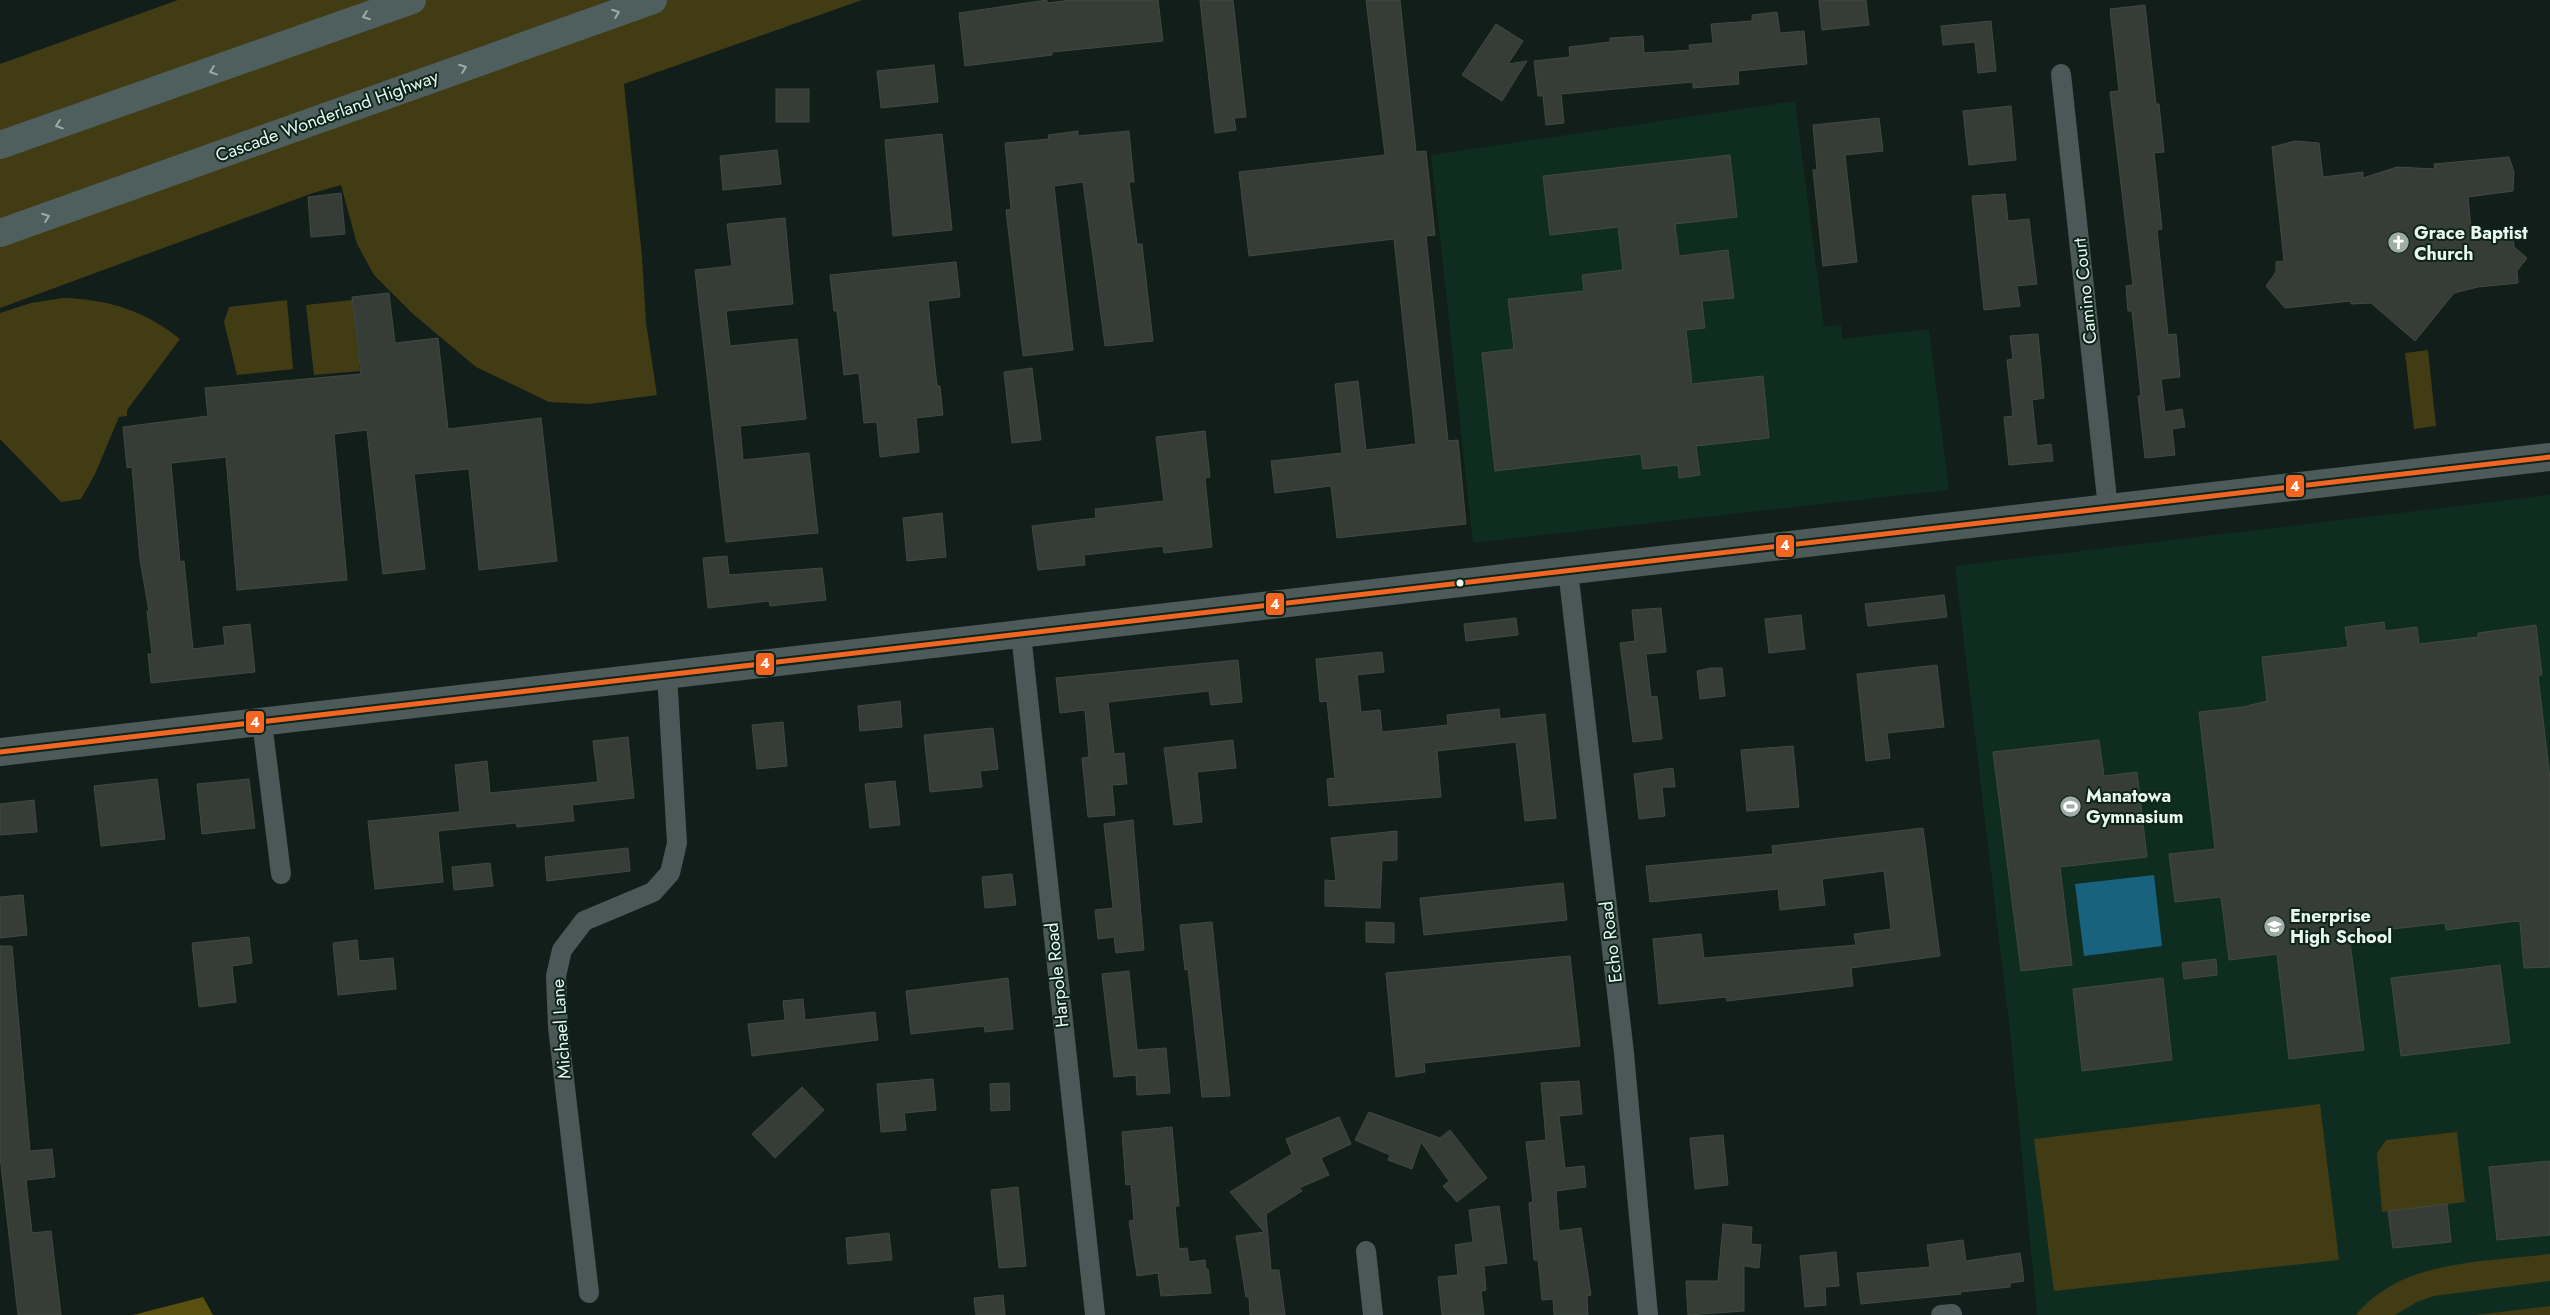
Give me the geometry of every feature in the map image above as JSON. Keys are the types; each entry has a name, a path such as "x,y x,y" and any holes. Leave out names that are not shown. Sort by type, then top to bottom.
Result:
{"highway":[{"path":"0,146 412,0"},
{"name":"Cascade Wonderland Highway","path":"0,233 653,0"}],"main road":[{"path":"0,752 2550,457"}],"street":[{"name":"Camino Court","path":"2061,74 2108,508"},
{"name":"Echo Road","path":"1568,570 1624,1053 1648,1315"},
{"name":"Harpole Road","path":"1021,634 1095,1315"},
{"name":"Michael Lane","path":"589,1293 558,1026 556,976 562,950 584,921 653,892 670,873 677,844 667,674"},
{"path":"262,722 281,874"},
{"path":"1366,1251 1373,1315"}],"shaded area":[{"path":"178,0 862,0 624,84 642,256 646,322 657,395 589,404 549,402 476,367 413,314 374,275 357,244 341,185 313,193 0,308 0,64"},
{"path":"1795,101 1824,327 1841,325 1843,339 1929,329 1949,490 1473,543 1431,155"},
{"path":"63,298 95,301 125,308 154,321 180,339 127,410 127,416 119,417 95,474 81,499 61,502 0,439 0,313 31,303"},
{"path":"287,300 293,369 237,375 224,322 229,307"},
{"path":"352,300 360,371 314,375 306,305"},
{"path":"2428,350 2436,426 2414,429 2405,353"},
{"name":"Enerprise High School","path":"2550,495 2550,1315 2037,1315 2011,1041 1955,566"},
{"path":"2320,1104 2339,1260 2054,1291 2034,1139"},
{"path":"2457,1132 2465,1202 2382,1212 2377,1153 2386,1140"},
{"path":"2550,1254 2550,1281 2434,1296 2417,1302 2395,1315 2356,1315 2375,1297 2396,1283 2420,1273 2472,1262"},
{"path":"203,1297 213,1315 133,1315"},
{"path":"2550,1306 2550,1315 2476,1315"}],"water":[{"path":"2154,875 2162,946 2084,956 2075,884"}],"building":[{"path":"1047,0 1047,3 1071,0 1158,0 1163,41 1052,52 1052,55 965,66 959,13"},
{"path":"1200,0 1233,0 1246,117 1234,118 1236,130 1215,133"},
{"path":"1366,0 1400,0 1416,152 1426,151 1435,235 1426,236 1448,441 1458,440 1466,524 1337,538 1331,486 1275,493 1271,461 1342,453 1335,384 1358,381 1366,450 1416,444 1394,239 1249,256 1239,172 1385,155"},
{"path":"1819,0 1866,0 1869,25 1822,30"},
{"path":"2145,5 2156,104 2159,104 2164,152 2154,153 2162,229 2157,230 2168,335 2176,334 2180,377 2161,379 2165,412 2182,409 2185,427 2172,429 2175,455 2145,458 2138,396 2141,396 2132,311 2128,311 2126,286 2133,285 2110,92 2119,91 2110,9"},
{"path":"1777,12 1780,33 1804,31 1807,64 1738,71 1739,84 1693,88 1693,82 1561,94 1564,123 1546,125 1543,96 1538,96 1534,61 1570,57 1569,47 1610,42 1610,38 1643,36 1644,53 1690,50 1689,45 1713,43 1711,24 1752,21 1752,15"},
{"path":"1991,21 1996,71 1978,73 1975,42 1943,45 1941,26"},
{"path":"1496,24 1523,41 1508,64 1527,61 1502,101 1462,75"},
{"path":"934,65 938,102 881,108 877,71"},
{"path":"776,89 809,89 809,122 776,122"},
{"path":"2011,106 2016,160 1969,165 1963,111"},
{"path":"1879,118 1883,151 1845,155 1857,262 1823,266 1813,170 1817,170 1813,125"},
{"path":"1078,131 1078,136 1129,131 1134,182 1129,182 1137,244 1142,244 1153,341 1105,346 1083,182 1054,186 1073,350 1023,356 1006,210 1011,209 1005,143 1049,139 1048,135"},
{"path":"942,134 952,230 893,236 885,140"},
{"name":"Grace Baptist Church","path":"2295,141 2319,143 2323,177 2363,172 2363,178 2397,167 2435,169 2434,164 2509,157 2514,172 2513,191 2468,197 2472,240 2513,234 2514,247 2527,258 2517,271 2518,283 2478,287 2454,293 2415,341 2371,303 2351,304 2351,301 2285,308 2266,286 2276,272 2276,262 2284,261 2272,147"},
{"path":"777,150 781,184 723,190 720,156"},
{"path":"1730,155 1737,217 1675,224 1679,256 1728,250 1734,298 1702,301 1705,328 1686,330 1692,384 1763,376 1769,438 1696,446 1700,475 1679,478 1678,465 1643,469 1641,454 1495,471 1482,353 1514,349 1508,299 1584,291 1582,275 1623,270 1618,227 1550,235 1543,176"},
{"path":"341,193 345,234 311,237 308,197"},
{"path":"2005,194 2008,221 2029,219 2037,284 2017,286 2020,306 1984,310 1972,196"},
{"path":"785,218 793,304 726,311 730,346 797,339 806,419 740,426 743,460 809,453 818,533 726,542 695,270 732,266 727,224"},
{"path":"956,262 960,297 928,301 937,386 940,386 943,415 916,418 919,452 880,457 877,422 864,423 859,373 844,375 837,311 834,311 830,275"},
{"path":"389,293 395,343 438,338 448,429 541,418 557,561 479,570 469,469 414,474 425,569 383,574 367,430 334,434 347,580 237,590 226,457 171,463 180,562 184,561 193,649 225,645 223,627 250,624 255,672 151,683 148,654 152,654 147,611 149,611 140,560 132,467 127,468 123,427 208,416 205,388 361,374 352,297"},
{"path":"2038,334 2044,398 2032,400 2037,446 2051,444 2053,461 2009,465 2004,417 2013,416 2007,360 2013,359 2010,336"},
{"path":"1032,368 1041,440 1012,443 1004,372"},
{"path":"1205,431 1210,477 1205,478 1212,547 1164,553 1163,546 1084,555 1085,565 1038,570 1032,526 1096,518 1095,509 1164,501 1156,437"},
{"path":"942,513 946,557 907,561 903,518"},
{"path":"727,556 729,575 822,568 826,600 770,606 769,601 708,608 703,558"},
{"path":"1944,595 1947,617 1868,626 1865,604"},
{"path":"1661,608 1666,652 1646,654 1651,697 1657,696 1662,739 1633,742 1620,643 1635,641 1632,610"},
{"path":"1801,615 1805,649 1769,653 1765,619"},
{"path":"1516,618 1518,635 1466,641 1464,624"},
{"path":"2384,622 2385,631 2417,627 2419,644 2478,637 2478,633 2536,625 2542,675 2538,676 2550,779 2550,967 2524,968 2520,922 2516,921 2446,930 2445,923 2349,934 2364,1050 2289,1059 2277,954 2229,960 2221,897 2175,902 2169,854 2215,849 2199,712 2243,707 2267,701 2262,657 2348,647 2345,627"},
{"path":"1382,652 1384,672 1357,675 1361,712 1380,710 1382,732 1448,725 1447,715 1499,709 1500,719 1545,714 1556,818 1525,821 1516,742 1437,751 1441,797 1329,806 1327,779 1335,778 1327,701 1320,702 1316,659"},
{"path":"1238,660 1242,702 1211,705 1209,691 1108,702 1114,754 1124,753 1127,784 1112,785 1115,815 1088,817 1082,758 1089,757 1085,710 1060,713 1056,678"},
{"path":"1937,665 1944,727 1887,733 1890,758 1866,761 1857,674"},
{"path":"1722,668 1725,696 1700,699 1697,671"},
{"path":"900,701 902,727 860,731 858,706"},
{"path":"783,722 787,766 757,769 752,725"},
{"path":"993,728 998,769 980,771 982,787 930,792 924,735"},
{"path":"628,737 634,798 572,805 574,821 517,827 516,823 438,831 443,882 375,889 368,821 460,812 455,765 487,761 490,793 598,782 593,741"},
{"path":"1233,740 1236,768 1197,772 1202,822 1174,825 1164,748"},
{"name":"Manatowa Gymnasium","path":"2099,740 2104,776 2137,772 2147,857 2060,867 2072,965 2021,971 1993,752"},
{"path":"1793,746 1799,807 1747,811 1741,750"},
{"path":"1673,768 1675,787 1662,787 1665,816 1639,819 1634,774"},
{"path":"157,779 165,839 101,846 94,786"},
{"path":"249,779 255,828 202,834 197,784"},
{"path":"895,781 900,825 870,828 865,784"},
{"path":"34,800 37,832 0,835 0,804"},
{"path":"1133,820 1144,950 1116,953 1114,937 1098,939 1095,910 1113,908 1104,824"},
{"path":"1923,828 1940,956 1851,968 1853,986 1727,1001 1726,997 1659,1004 1653,939 1701,934 1704,958 1856,945 1854,934 1891,929 1884,871 1822,879 1825,905 1780,910 1778,889 1650,902 1646,866 1773,854 1772,846"},
{"path":"1397,831 1397,860 1382,861 1380,908 1325,906 1325,880 1336,881 1331,838"},
{"path":"628,848 630,871 547,881 545,857"},
{"path":"490,863 493,886 454,890 452,867"},
{"path":"1012,874 1016,905 985,908 982,877"},
{"path":"1563,883 1567,920 1424,935 1420,898"},
{"path":"23,895 27,935 0,938 0,897"},
{"path":"1212,922 1230,1096 1202,1097 1188,969 1185,970 1180,925"},
{"path":"1366,922 1394,923 1394,943 1366,942"},
{"path":"249,937 252,963 232,966 236,1002 199,1007 192,943"},
{"path":"357,940 359,961 393,958 396,989 338,995 333,943"},
{"path":"0,946 12,946 30,1151 52,1149 55,1177 26,1180 32,1233 51,1231 61,1315 18,1315 0,1156"},
{"path":"1570,956 1580,1046 1424,1063 1425,1072 1396,1077 1386,973"},
{"path":"2216,959 2217,975 2184,979 2182,963"},
{"path":"2500,965 2510,1043 2401,1056 2391,978"},
{"path":"1129,971 1137,1050 1166,1048 1170,1093 1137,1095 1136,1075 1114,1077 1102,974"},
{"path":"1008,978 1013,1029 985,1032 984,1026 911,1034 906,991"},
{"path":"2163,978 2172,1060 2082,1071 2073,989"},
{"path":"803,999 805,1020 875,1012 878,1040 752,1056 748,1024 785,1020 783,1001"},
{"path":"933,1079 936,1110 904,1113 906,1130 881,1132 877,1084"},
{"path":"1579,1081 1582,1114 1559,1116 1565,1168 1584,1166 1586,1187 1556,1191 1559,1231 1581,1228 1591,1295 1587,1296 1588,1315 1554,1315 1553,1299 1542,1300 1538,1260 1534,1260 1529,1203 1533,1202 1526,1142 1546,1140 1541,1083"},
{"path":"1009,1083 1010,1110 991,1111 990,1084"},
{"path":"802,1087 824,1110 775,1158 752,1134"},
{"path":"1369,1112 1440,1138 1450,1130 1487,1178 1457,1202 1443,1186 1449,1181 1421,1142 1412,1169 1388,1160 1390,1155 1355,1140"},
{"path":"1339,1117 1351,1144 1321,1158 1329,1175 1299,1188 1302,1191 1266,1214 1271,1270 1279,1270 1285,1315 1250,1315 1249,1297 1246,1297 1236,1236 1264,1232 1230,1192 1292,1154 1286,1139"},
{"path":"1172,1127 1179,1206 1175,1206 1179,1249 1187,1248 1189,1262 1205,1260 1211,1293 1161,1296 1158,1273 1137,1276 1129,1221 1134,1220 1131,1184 1126,1185 1122,1132"},
{"path":"1723,1135 1728,1185 1695,1189 1690,1138"},
{"path":"2550,1161 2550,1235 2497,1240 2489,1167"},
{"path":"1018,1187 1026,1266 999,1268 991,1190"},
{"path":"2447,1204 2451,1242 2393,1248 2388,1211"},
{"path":"1499,1206 1507,1263 1484,1266 1486,1290 1481,1291 1484,1315 1442,1315 1438,1277 1458,1275 1455,1245 1473,1242 1469,1210"},
{"path":"1723,1224 1752,1227 1751,1244 1761,1245 1759,1268 1744,1266 1744,1311 1688,1315 1686,1281 1718,1281"},
{"path":"889,1233 892,1260 848,1264 846,1238"},
{"path":"1963,1240 1966,1261 2020,1253 2024,1281 2010,1283 2010,1287 1960,1292 1961,1294 1861,1304 1857,1273 1930,1267 1927,1245"},
{"path":"1836,1252 1839,1286 1825,1287 1826,1305 1805,1307 1800,1256"},
{"path":"1003,1295 1005,1315 976,1315 974,1298"}],"transit line":[{"name":"4","path":"0,752 2550,457"}],"place":[{"name":"Grace Baptist Church","path":"2398,243"},
{"name":"Manatowa Gymnasium","path":"2070,806"},
{"name":"Enerprise High School","path":"2274,926"}]}
